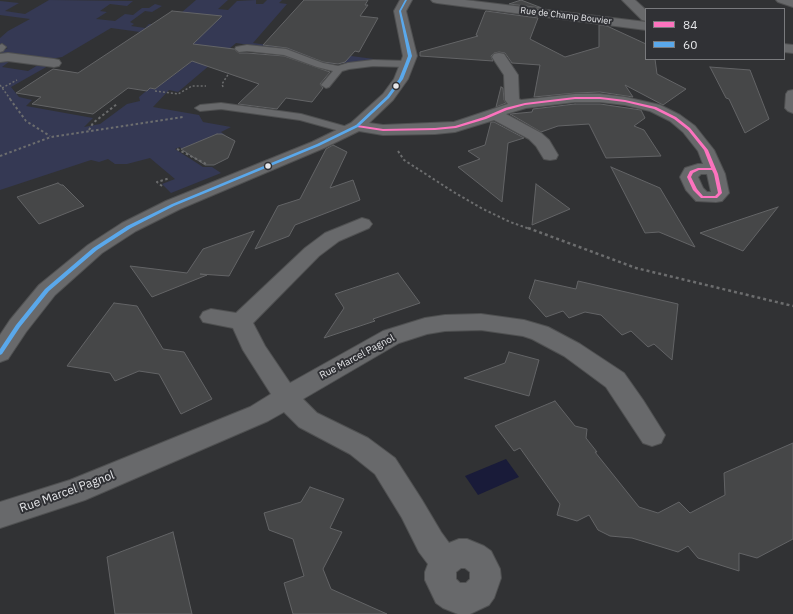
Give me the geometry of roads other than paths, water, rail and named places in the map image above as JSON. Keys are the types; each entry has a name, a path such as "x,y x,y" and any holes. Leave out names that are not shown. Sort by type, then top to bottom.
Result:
{"street":[{"path":"1,350 47,290 95,249 129,227 173,205 318,144 352,128 388,97 401,79 410,56 400,11 406,0"},
{"name":"Rue de Champ Bouvier","path":"438,0 645,26"},
{"path":"628,0 645,16"},
{"path":"782,0 793,4"},
{"path":"1,51 8,57 54,63"},
{"path":"499,57 511,75 512,100 518,106"},
{"path":"793,94 793,108"},
{"path":"352,128 383,130 455,127 518,106 560,100 600,98 625,101 655,108 675,118 689,129 706,150 714,168"},
{"path":"494,114 535,136 543,143 550,155"},
{"path":"241,322 312,252 332,237 362,224"},
{"path":"212,317 241,322"},
{"path":"241,322 255,350 286,398 308,420 359,446 385,466 412,509 430,542 444,562"},
{"name":"Rue Marcel Pagnol","path":"0,515 75,491 259,414 318,378 391,337 425,326 455,322 481,322 524,328 540,333 572,350 614,380 652,435"}],"lane":[{"path":"239,49 247,48 286,52 320,65 339,69 348,66 373,63 407,64"},
{"path":"326,85 339,69"},
{"path":"200,108 221,106 301,117 352,128"}]}
